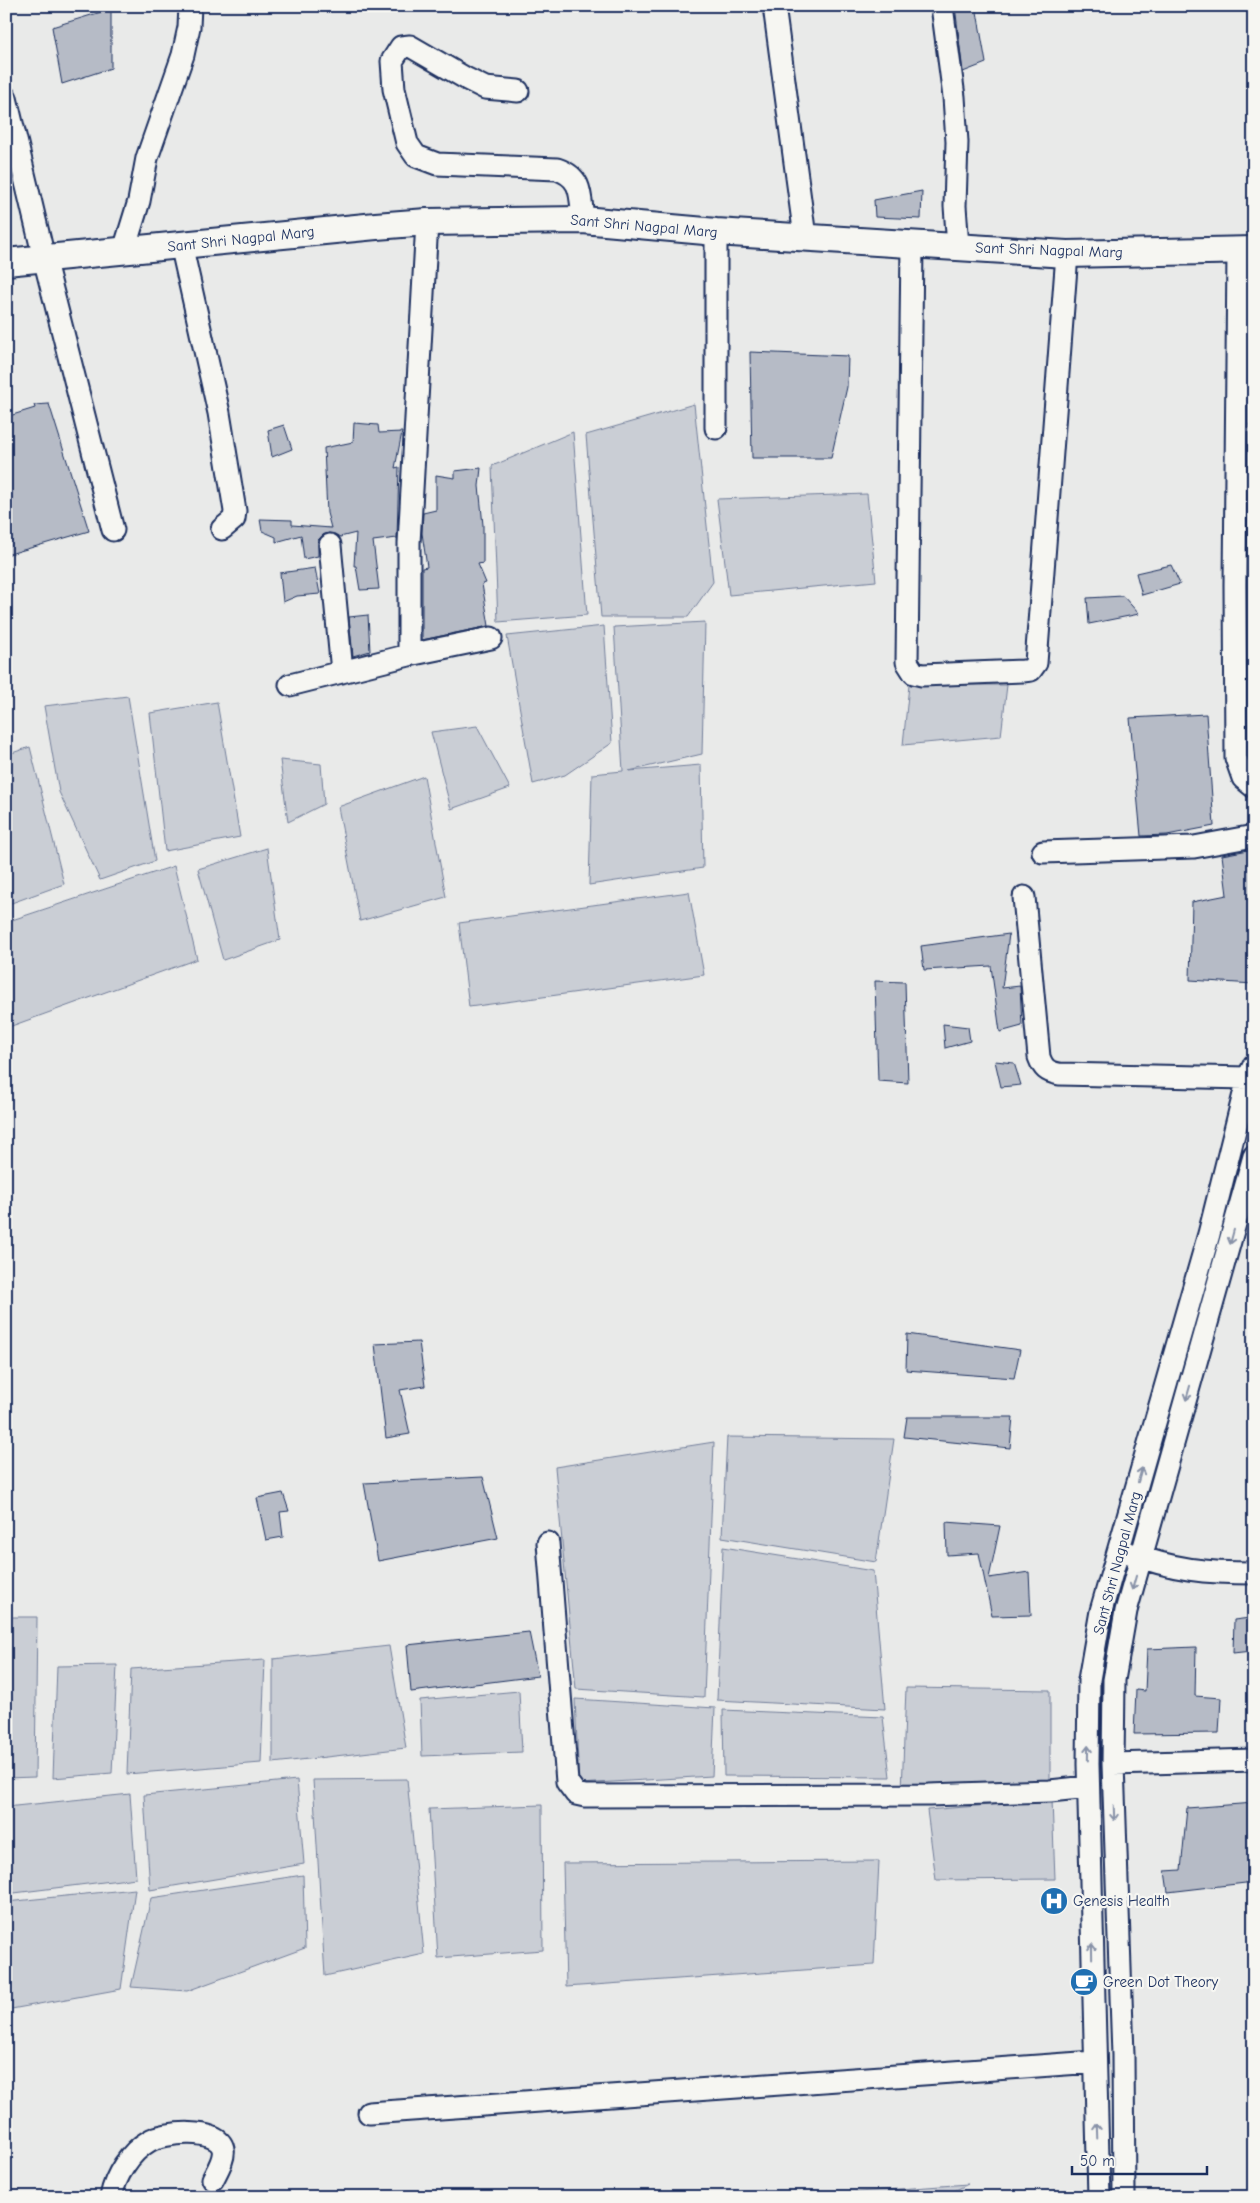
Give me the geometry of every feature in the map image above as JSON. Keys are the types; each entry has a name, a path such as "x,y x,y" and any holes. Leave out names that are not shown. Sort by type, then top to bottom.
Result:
{"main road":[{"name":"Sant Shri Nagpal Marg","path":"6,262 427,222 583,220 716,232 805,236 912,245 1067,254 1246,251"}],"street":[{"path":"124,250 139,201 147,158 183,54 190,27 190,6"},
{"path":"774,6 805,236"},
{"path":"942,6 954,97 957,142 954,206 958,247"},
{"path":"518,90 485,88 410,46 401,47 392,61 394,89 407,143 416,156 436,164 557,169 565,172 571,175 578,184 583,220"},
{"path":"6,98 44,258 113,530"},
{"path":"409,655 409,543 427,222"},
{"path":"716,232 716,428"},
{"path":"181,244 219,413 235,511 234,519 222,528"},
{"path":"912,245 908,662 914,674 922,675 1023,671 1031,670 1036,663 1067,254"},
{"path":"1246,251 1235,576 1236,758 1243,778 1254,787"},
{"path":"330,545 342,672"},
{"path":"290,685 409,655 491,638"},
{"path":"1043,852 1194,847 1254,836"},
{"path":"1024,897 1039,1057 1042,1067 1050,1072 1059,1074 1251,1071"},
{"name":"Sant Shri Nagpal Marg","path":"1099,2197 1093,2041 1088,1787 1089,1680 1101,1611 1209,1234 1251,1071"},
{"name":"Sant Shri Nagpal Marg","path":"1124,2197 1122,2040 1113,1764 1114,1680 1126,1611 1254,1156"},
{"path":"548,1544 567,1782 576,1794 585,1796 929,1795 1050,1791 1088,1787"},
{"path":"1119,1549 1142,1558 1181,1569 1213,1573 1254,1573"},
{"path":"1113,1764 1254,1760"},
{"path":"1093,2041 1122,2040"},
{"path":"369,2113 1094,2062"},
{"path":"111,2197 118,2174 134,2155 148,2141 165,2135 179,2133 198,2135 208,2137 221,2145 223,2150 222,2157 213,2178"}],"shaded area":[{"path":"694,404 713,582 688,617 601,617 586,435"},
{"path":"573,432 587,615 498,622 492,466"},
{"path":"867,494 876,581 729,595 717,499"},
{"path":"705,622 702,754 629,771 701,765 703,868 589,885 592,774 623,771 614,627"},
{"path":"604,626 612,743 565,775 533,784 507,636"},
{"path":"909,685 1007,685 1001,736 903,745"},
{"path":"128,696 155,861 100,880 59,792 44,706"},
{"path":"217,702 240,837 165,851 150,713"},
{"path":"477,726 510,788 451,809 431,732"},
{"path":"30,747 64,884 6,905 6,755"},
{"path":"280,760 321,764 324,804 288,822"},
{"path":"424,776 446,897 360,921 338,807"},
{"path":"267,848 280,940 223,960 198,869"},
{"path":"174,866 197,959 6,1028 6,922"},
{"path":"689,892 704,975 469,1007 459,923"},
{"path":"727,1437 894,1439 876,1562 722,1537"},
{"path":"714,1442 704,1697 576,1689 555,1467"},
{"path":"723,1547 873,1571 885,1709 717,1700"},
{"path":"6,1617 37,1617 35,1777 6,1778"},
{"path":"389,1646 406,1748 273,1763 273,1659"},
{"path":"265,1660 261,1763 127,1774 131,1669"},
{"path":"117,1665 112,1773 53,1778 57,1666"},
{"path":"906,1688 1050,1690 1050,1790 902,1791"},
{"path":"519,1691 522,1752 422,1756 420,1700"},
{"path":"575,1699 715,1708 712,1776 579,1784"},
{"path":"723,1710 883,1717 890,1777 724,1776"},
{"path":"407,1779 424,1954 325,1976 313,1780"},
{"path":"297,1780 304,1864 150,1890 144,1795"},
{"path":"130,1794 136,1878 6,1894 6,1807"},
{"path":"1052,1800 1055,1879 936,1880 927,1810"},
{"path":"542,1805 543,1950 438,1958 429,1809"},
{"path":"879,1861 874,1965 566,1987 563,1863"},
{"path":"303,1875 305,1948 187,1991 131,1987 151,1898"},
{"path":"135,1889 121,1989 6,2010 6,1902"},
{"path":"968,2184 942,2197 817,2197 817,2195"}],"building":[{"path":"955,6 976,6 986,63 963,72"},
{"path":"111,9 111,68 62,84 52,27"},
{"path":"922,191 921,219 875,217 874,200"},
{"path":"750,352 848,356 847,387 831,458 752,458"},
{"path":"49,404 89,531 6,555 6,417 35,408 34,405"},
{"path":"354,423 378,425 379,433 402,432 395,468 399,467 397,538 373,541 379,589 360,590 356,566 354,566 356,533 340,537 329,533 323,535 318,540 318,556 304,559 301,535 276,542 276,537 262,531 260,519 292,520 292,525 331,528 327,513 324,448 353,442"},
{"path":"1249,424 1254,425 1254,510 1248,510"},
{"path":"284,425 292,449 272,457 268,430"},
{"path":"481,468 479,486 483,525 483,563 478,564 486,583 482,584 489,626 422,640 422,568 427,567 422,533 423,513 436,510 436,475 455,478 455,471"},
{"path":"1171,565 1180,584 1142,595 1136,573"},
{"path":"315,568 320,594 297,596 283,602 280,573"},
{"path":"1123,596 1139,614 1089,624 1087,598"},
{"path":"368,615 370,651 353,656 349,617"},
{"path":"1206,714 1214,826 1167,835 1141,836 1130,718"},
{"path":"1254,849 1254,984 1190,980 1192,902 1227,895 1222,855"},
{"path":"1009,934 1002,988 1020,986 1022,1026 1000,1032 991,966 924,970 921,946"},
{"path":"875,981 905,982 908,1083 878,1081"},
{"path":"943,1024 968,1027 970,1041 945,1048"},
{"path":"995,1061 1014,1063 1021,1085 1001,1087"},
{"path":"907,1334 1020,1350 1014,1378 906,1370"},
{"path":"419,1342 425,1386 400,1390 410,1434 386,1438 375,1344"},
{"path":"907,1417 1013,1417 1010,1448 904,1437"},
{"path":"483,1477 498,1538 378,1561 364,1483"},
{"path":"283,1493 289,1511 280,1512 283,1537 266,1540 257,1498"},
{"path":"946,1522 1000,1526 989,1578 1029,1572 1031,1615 992,1616 979,1553 947,1555"},
{"path":"1250,1618 1251,1651 1233,1653 1234,1620"},
{"path":"529,1632 538,1676 411,1692 407,1645"},
{"path":"1196,1647 1195,1696 1221,1698 1219,1733 1134,1734 1136,1690 1145,1691 1147,1649"},
{"path":"1254,1803 1254,1882 1168,1892 1165,1871 1181,1870 1187,1808"}],"place":[{"name":"Genesis Health","path":"1054,1901"},
{"name":"Green Dot Theory","path":"1084,1982"}]}
